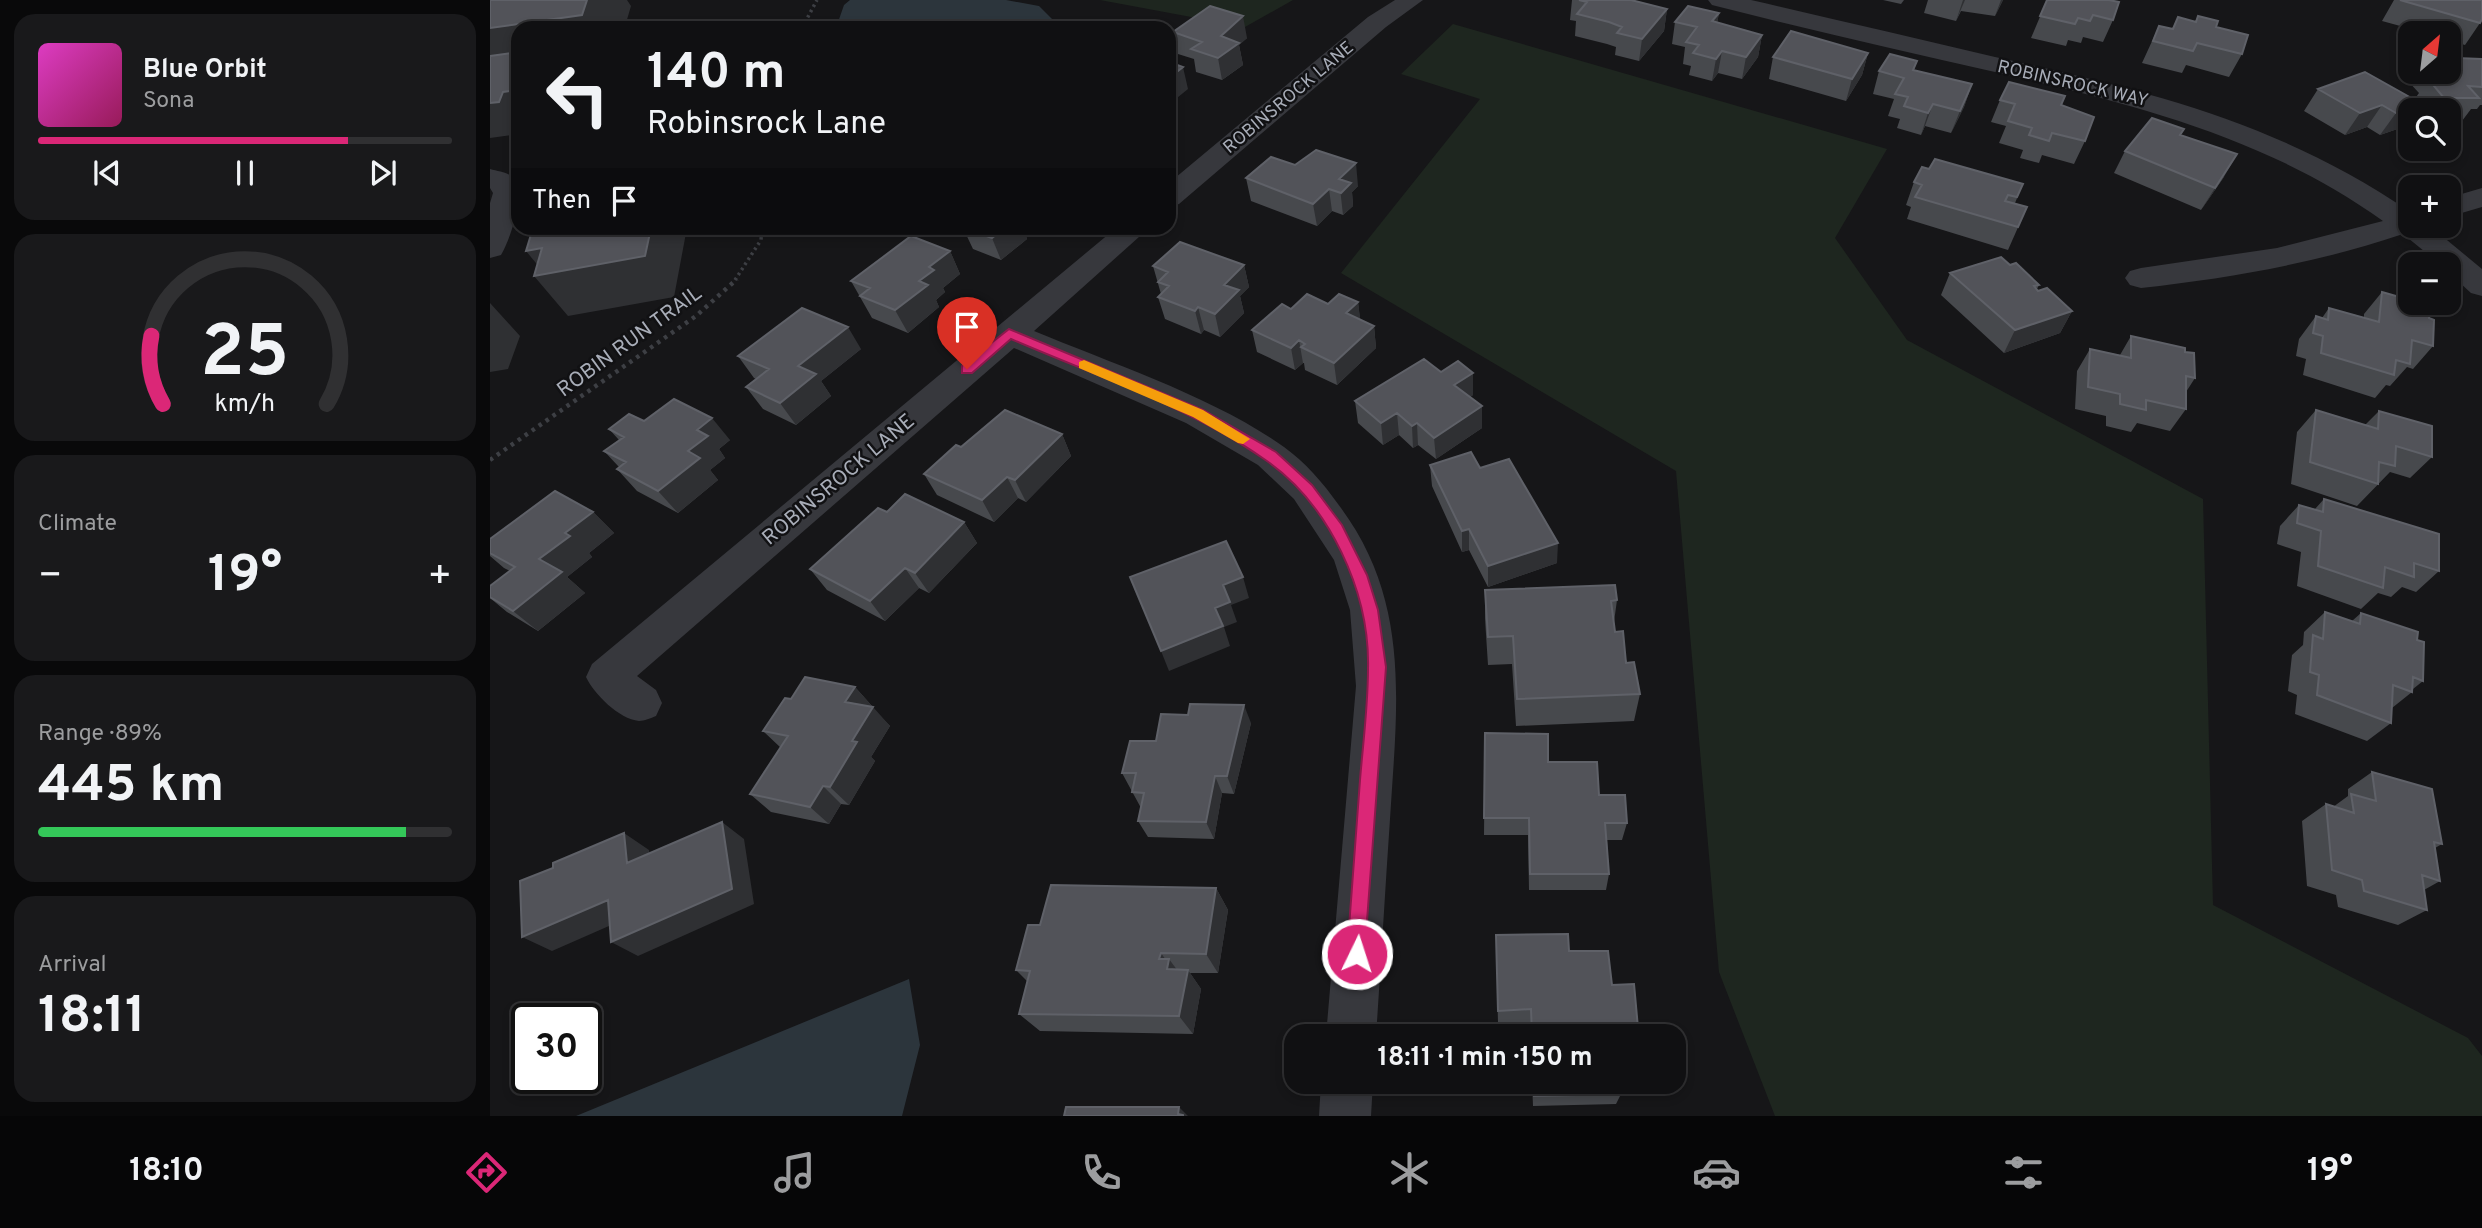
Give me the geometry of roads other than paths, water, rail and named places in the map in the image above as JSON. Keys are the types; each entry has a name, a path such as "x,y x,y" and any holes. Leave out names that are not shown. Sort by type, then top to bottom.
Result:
{"street":[{"name":"ROBINSROCK LANE","path":"1176,192 1377,22 1411,0"},
{"name":"ROBINSROCK WAY","path":"1720,0 2180,110 2280,149 2398,217"},
{"path":"490,178 502,183 508,193 490,248"},
{"path":"2461,204 2482,197"},
{"path":"2141,278 2255,264 2351,242 2398,226"},
{"name":"ROBINSROCK LANE","path":"641,703 607,677 1126,235"},
{"name":"ROBINSROCK WAY","path":"2427,238 2482,286"},
{"path":"1009,333 1198,414 1271,456 1307,489 1337,530 1353,559 1370,610 1377,686 1352,1024"},
{"path":"1345,1116 1346,1094"}]}
